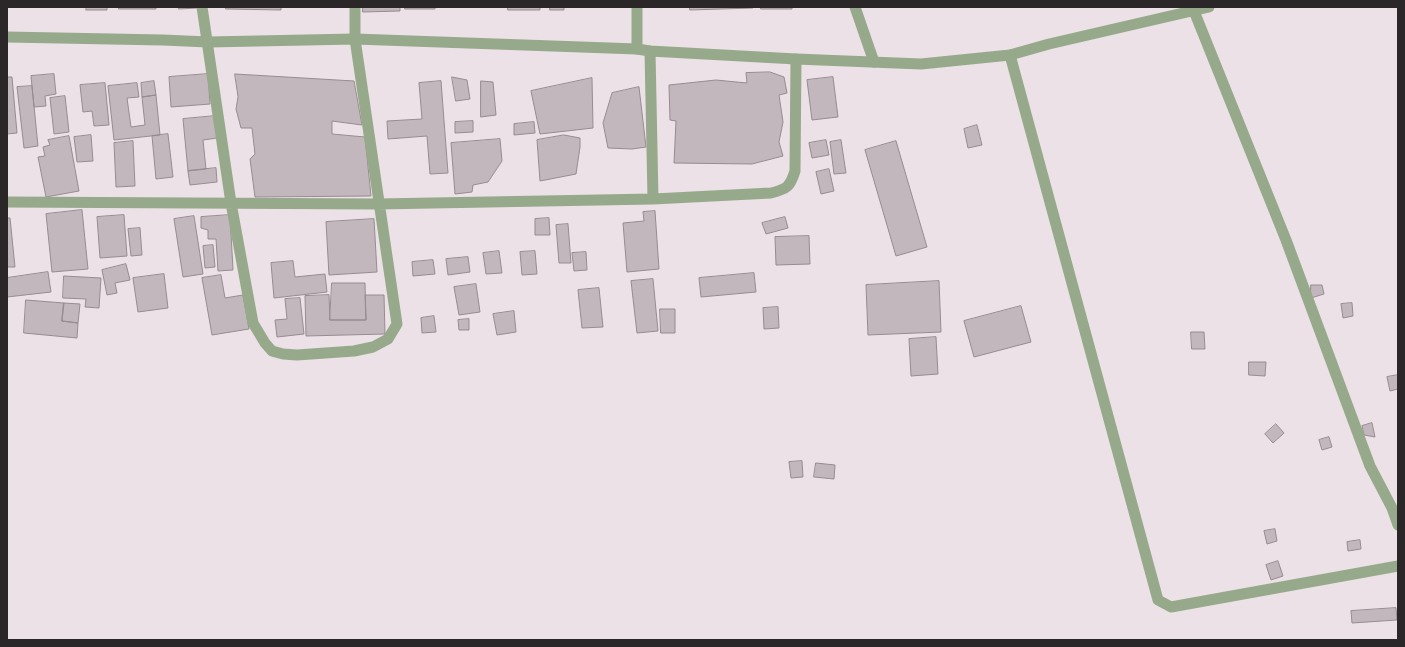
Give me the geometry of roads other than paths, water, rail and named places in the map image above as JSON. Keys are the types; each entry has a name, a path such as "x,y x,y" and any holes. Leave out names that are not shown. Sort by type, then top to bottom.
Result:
{"street":[{"path":"202,7 231,203 253,323 265,343 272,350 283,354 297,355 340,353 373,347 388,339 394,332 397,324 378,204 355,39 355,7"},
{"path":"637,7 637,49"},
{"path":"855,7 874,62"},
{"path":"7,38 148,39 208,42 355,39 637,49 796,59 921,64 1010,55 1049,44 1209,7"},
{"path":"1194,11 1286,240 1370,466 1392,508 1398,525"},
{"path":"650,50 653,199"},
{"path":"1010,55 1158,600 1171,607 1398,566"},
{"path":"7,202 378,204 653,199 771,193 785,189 792,182 795,171 796,59"}]}
